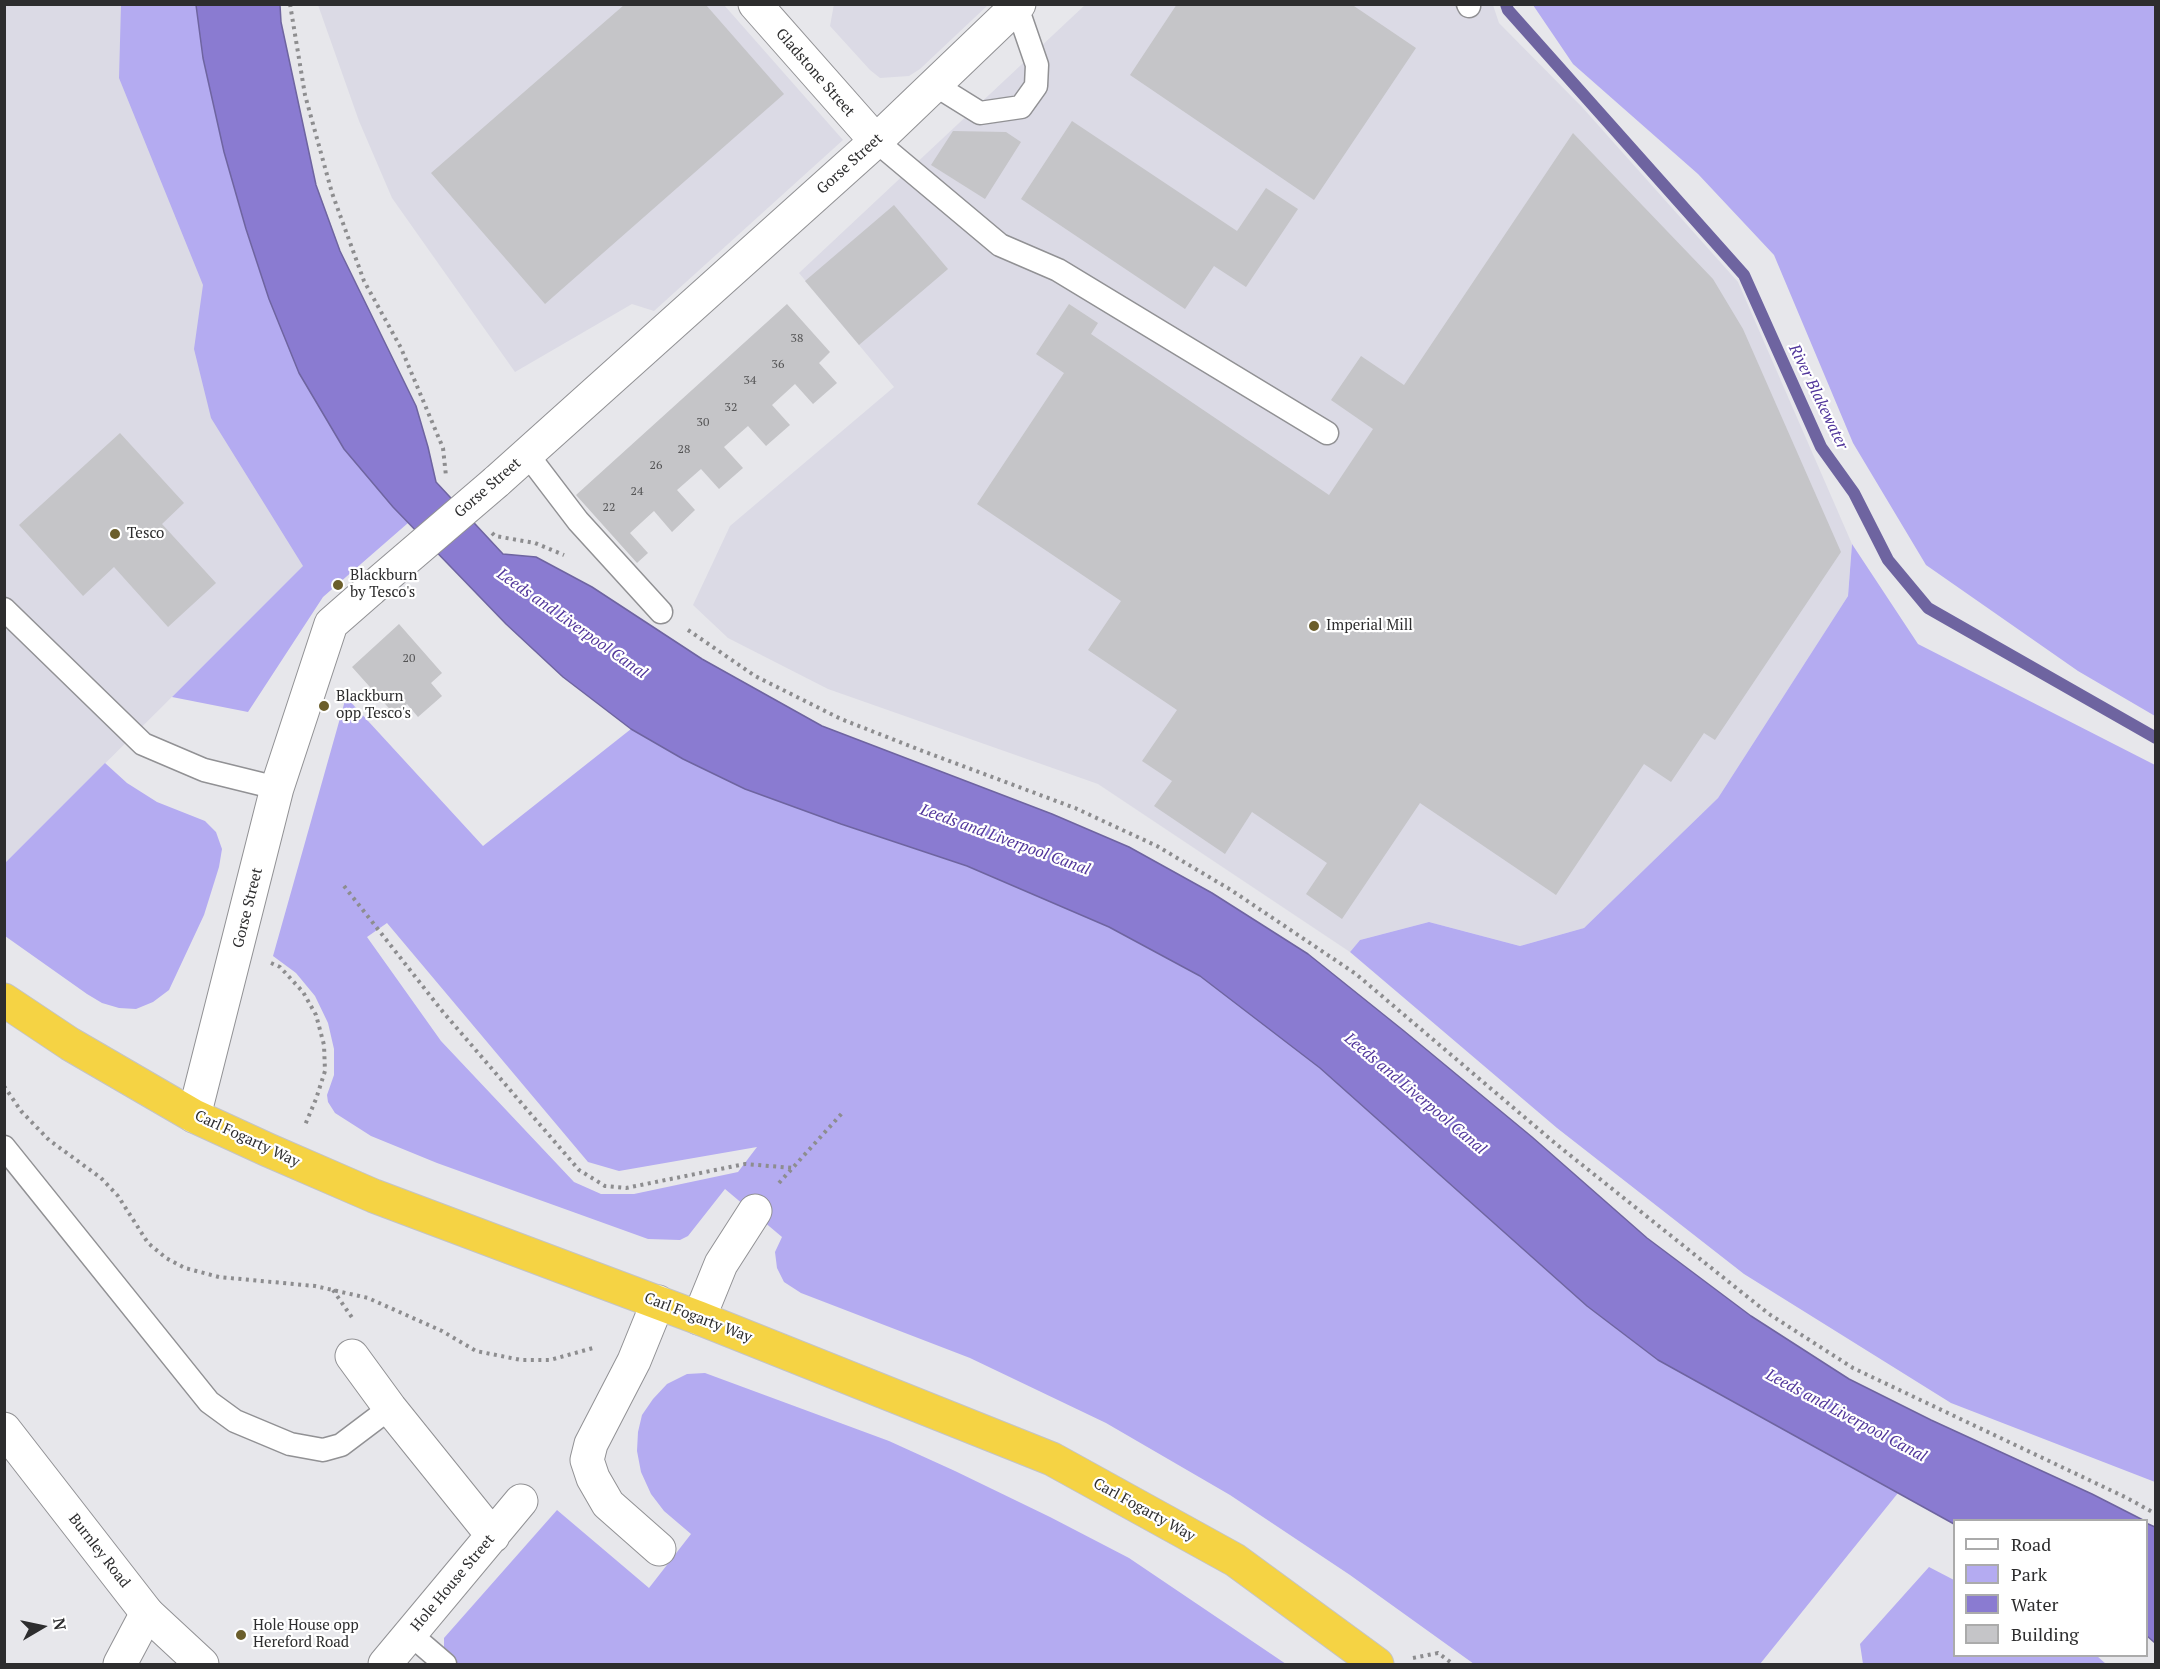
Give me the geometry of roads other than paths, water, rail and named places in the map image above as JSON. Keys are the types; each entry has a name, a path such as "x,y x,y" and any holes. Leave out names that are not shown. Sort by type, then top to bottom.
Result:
{"highway":[{"name":"Carl Fogarty Way","path":"4,1000 70,1044 194,1116 289,1160 374,1196 658,1302 1052,1459 1235,1560 1392,1662"}],"street":[{"name":"Gladstone Street","path":"755,4 876,141"},
{"name":"Gorse Street","path":"194,1116 277,788 331,624 496,483 876,141 1018,6"},
{"path":"699,1318 721,1264 755,1211"},
{"path":"658,1302 634,1361 591,1444 587,1460 593,1478 608,1504 659,1549"},
{"path":"352,1356 390,1408 493,1536"},
{"name":"Burnley Road","path":"4,1429 147,1613 202,1665"},
{"name":"Hole House Street","path":"385,1665 521,1501"},
{"path":"120,1665 147,1613"}],"lane":[{"path":"935,85 980,113 1021,107 1036,86 1036,64 1018,6"},
{"path":"876,141 1000,245 1058,270 1327,433"},
{"path":"527,454 578,521 661,612"},
{"path":"4,609 143,744 204,770 277,788"},
{"path":"4,1147 209,1402 235,1421 290,1444 323,1450 341,1445 390,1408"},
{"path":"410,1634 446,1665"}],"water":[{"name":"Leeds and Liverpool Canal","path":"196,5 280,5 281,22 316,185 340,251 416,406 436,482 503,554 536,557 592,587 702,659 822,726 1052,814 1129,847 1212,893 1308,954 1532,1137 1647,1238 1751,1316 1849,1379 2141,1519 1953,1519 1953,1523 1658,1360 1587,1306 1320,1068 1200,976 1109,927 967,866 745,789 683,759 631,729 563,677 506,624 393,507 344,449 299,373 269,299 224,152 203,58"},
{"path":"2148,1524 2155,1527 2155,1643 2148,1637"}],"waterway":[{"name":"River Blakewater","path":"1506,4 1508,10 1744,275 1821,447 1854,493 1888,560 1928,608 2156,738"}],"place":[{"name":"Tesco","path":"115,534"},
{"name":"Blackburn by Tesco's","path":"338,585"},
{"name":"Imperial Mill","path":"1314,626"},
{"name":"Blackburn opp Tesco's","path":"324,706"},
{"name":"Hole House opp Hereford Road","path":"241,1635"}]}
